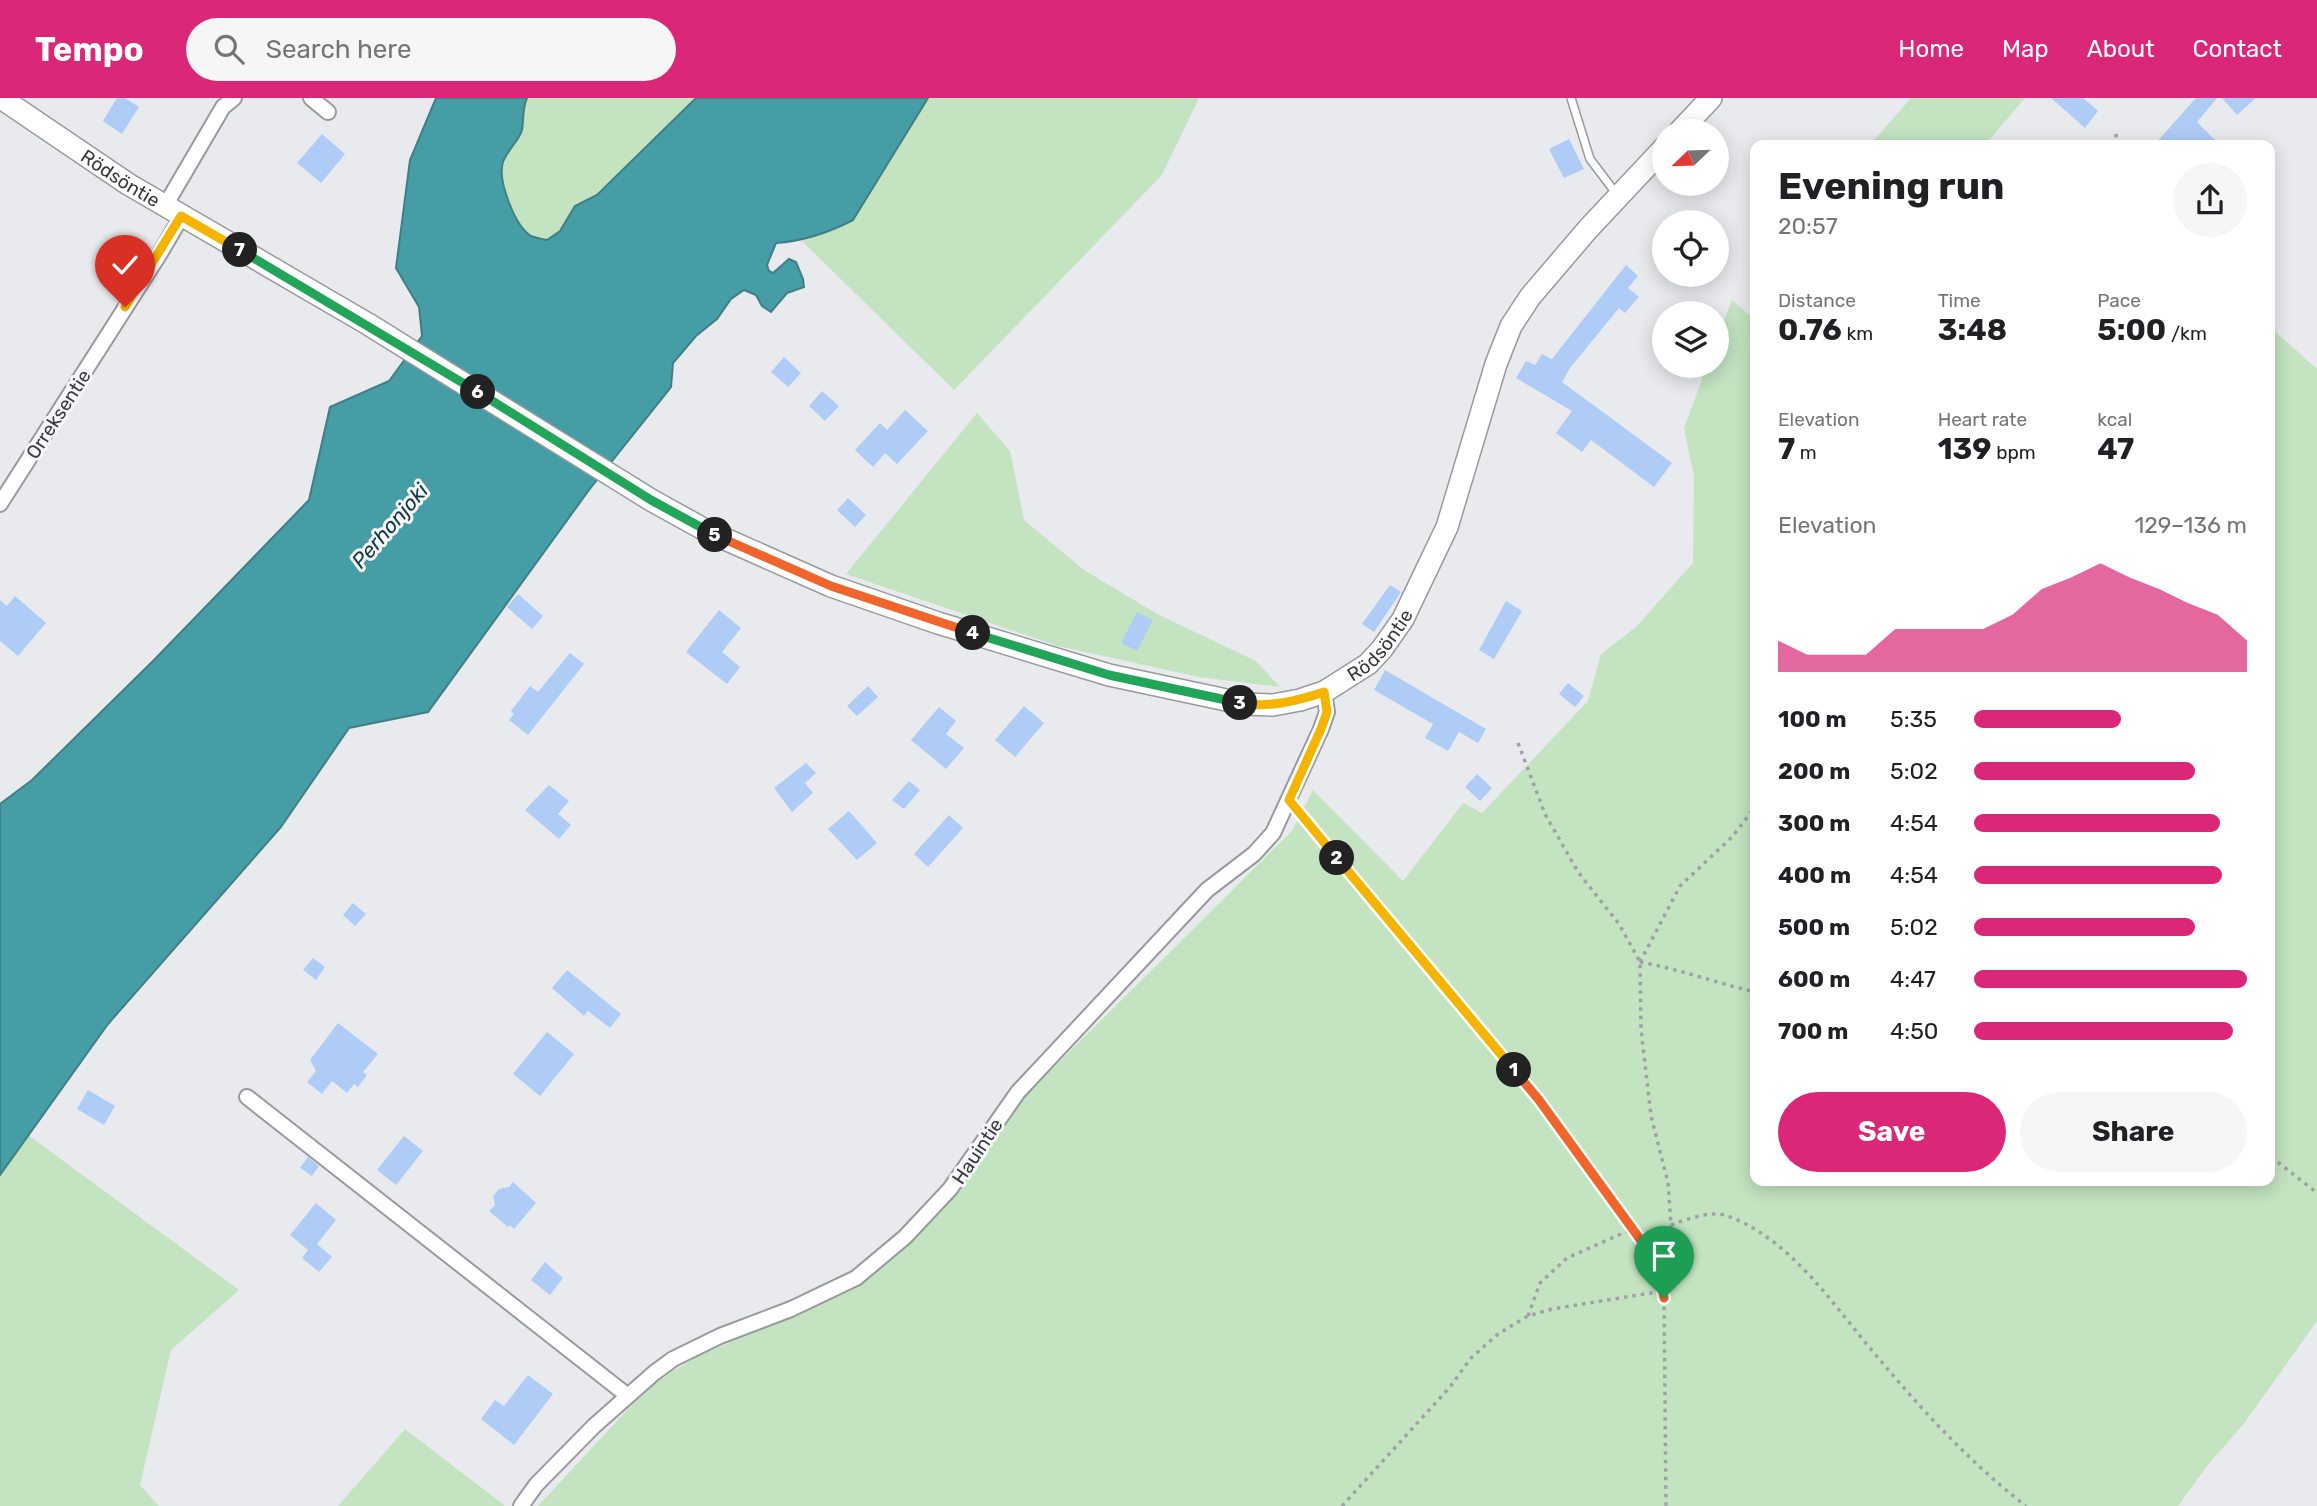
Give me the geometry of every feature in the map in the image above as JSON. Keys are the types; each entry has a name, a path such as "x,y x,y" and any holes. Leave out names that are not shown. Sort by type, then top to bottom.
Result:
{"street":[{"name":"Rödsöntie","path":"1,98 173,211 405,347 619,480 707,531 831,586 938,623 1097,671 1245,704 1273,705 1324,692 1368,664 1382,649 1403,619 1447,527 1496,364 1511,326 1530,297 1652,161"},
{"name":"Orreksentie","path":"0,504 159,255 173,211 223,107 233,98"},
{"path":"311,98 328,112"},
{"path":"1691,119 1711,98"},
{"name":"Hauintie","path":"521,1506 536,1485 594,1426 673,1359 720,1336 828,1293 856,1278 885,1255 950,1189 1018,1091 1208,890 1254,854 1273,833 1321,729 1327,712 1324,692"},
{"path":"247,1097 628,1396"}],"lane":[{"path":"1571,98 1590,159 1618,197"}],"path":[{"path":"2116,134 2117,140"},
{"path":"1518,743 1545,814 1578,872 1619,924 1640,962 1641,1029 1651,1116 1668,1183 1671,1225 1669,1245 1658,1264"},
{"path":"1289,800 1539,1100 1658,1264 1663,1291 1666,1506"},
{"path":"1640,962 1680,886 1732,837 1750,814"},
{"path":"1640,962 1668,967 1750,991"},
{"path":"2275,1161 2317,1193"},
{"path":"1671,1225 1694,1216 1726,1215 1770,1239 1819,1285 1930,1417 1993,1480 2026,1506"},
{"path":"1528,1316 1541,1283 1567,1258 1631,1229"},
{"path":"1342,1506 1450,1387 1471,1358 1498,1334 1528,1316 1663,1291"}],"green space":[{"path":"527,98 696,98 597,195 575,206 560,231 547,240 533,237 519,223 503,180 503,162 521,134"},
{"path":"928,98 1199,98 1162,175 954,390 802,241 853,220"},
{"path":"1911,98 2025,98 1989,140 1874,140"},
{"path":"1732,300 1750,316 1750,1186 2275,1186 2275,331 2317,369 2317,1321 2245,1422 2207,1466 2178,1506 538,1506 654,1384 698,1356 831,1300 880,1269 955,1194 1021,1100 1292,831 1313,790 1403,881 1463,803 1482,813 1588,701 1601,654 1636,627 1693,563 1694,476 1684,428 1703,378 1729,378 1729,308"},
{"path":"977,413 1010,451 1024,520 1084,570 1159,615 1256,661 1280,687 1199,677 1058,646 846,574"},
{"path":"28,1135 239,1290 171,1350 140,1485 159,1506 0,1506 0,1175"},
{"path":"405,1429 504,1505 504,1506 338,1506"}],"water":[{"name":"Perhonjoki","path":"436,98 527,98 521,134 503,162 503,180 519,223 531,236 547,240 560,231 575,206 597,195 696,98 928,98 853,220 816,236 776,243 767,265 769,271 773,273 789,259 796,262 804,287 787,293 771,312 762,306 756,295 744,290 731,299 717,319 696,336 673,363 671,387 589,490 428,712 349,728 281,827 108,1024 0,1175 0,804 32,780 154,660 309,500 330,407 389,381 422,336 419,307 396,268 410,160"}],"building":[{"path":"117,98 125,98 139,107 122,134 103,121"},
{"path":"2051,98 2083,98 2098,111 2085,128"},
{"path":"2196,98 2217,98 2197,122 2215,140 2158,140"},
{"path":"2222,98 2256,98 2237,115"},
{"path":"322,134 345,154 321,183 297,163"},
{"path":"1569,139 1584,169 1564,178 1549,149"},
{"path":"1626,265 1638,276 1628,288 1639,297 1625,313 1619,308 1570,368 1562,382 1672,463 1654,487 1591,440 1582,452 1556,433 1572,411 1516,378 1526,361 1535,365 1542,354 1552,359"},
{"path":"784,357 801,373 788,387 771,372"},
{"path":"822,391 839,406 825,421 809,406"},
{"path":"905,410 928,431 897,464 885,453 873,467 855,450 880,423 887,430"},
{"path":"848,498 866,515 855,527 837,510"},
{"path":"1390,585 1401,592 1374,632 1362,624"},
{"path":"518,594 543,616 532,629 507,607"},
{"path":"15,596 46,623 18,656 0,641 0,600 7,606"},
{"path":"1506,601 1522,611 1494,659 1479,650"},
{"path":"719,610 741,628 722,652 740,667 727,684 686,652"},
{"path":"1137,612 1153,620 1137,651 1121,643"},
{"path":"570,653 584,664 528,735 509,720 514,714 511,711 530,686 538,692"},
{"path":"1385,670 1486,729 1478,743 1459,732 1448,751 1425,738 1433,724 1374,690"},
{"path":"1568,683 1584,696 1575,707 1559,694"},
{"path":"868,686 878,697 857,716 847,706"},
{"path":"1024,706 1044,723 1015,757 995,740"},
{"path":"939,707 956,721 946,734 964,748 946,769 911,740"},
{"path":"806,763 816,773 805,783 813,793 792,812 774,788"},
{"path":"1477,774 1492,788 1480,801 1465,787"},
{"path":"909,781 920,790 904,809 892,800"},
{"path":"549,785 569,801 558,814 571,825 559,839 525,810"},
{"path":"849,811 877,843 857,860 828,829"},
{"path":"949,815 963,828 928,867 914,854"},
{"path":"353,903 366,914 355,926 343,915"},
{"path":"313,958 325,967 316,980 303,970"},
{"path":"567,970 621,1014 610,1028 588,1011 584,1016 552,988"},
{"path":"338,1023 378,1054 363,1072 367,1075 358,1087 354,1084 347,1093 332,1081 322,1094 307,1082 316,1071 310,1060"},
{"path":"547,1032 574,1054 540,1096 513,1074"},
{"path":"88,1090 115,1106 104,1125 77,1109"},
{"path":"404,1136 423,1151 396,1185 377,1170"},
{"path":"308,1157 319,1166 312,1176 300,1168"},
{"path":"513,1182 536,1203 514,1229 489,1211 495,1205 493,1196 499,1189 509,1187"},
{"path":"316,1203 336,1220 317,1244 332,1257 319,1272 302,1258 308,1250 290,1235"},
{"path":"545,1262 563,1278 550,1295 531,1280"},
{"path":"528,1375 553,1394 514,1445 481,1419 495,1400 504,1406"}],"route":[{"path":"125,307 181,216 368,324 651,500 707,531 831,586 938,623 1109,675 1245,704 1273,705 1324,692 1327,712 1289,800 1539,1100 1658,1264 1664,1298"}]}
